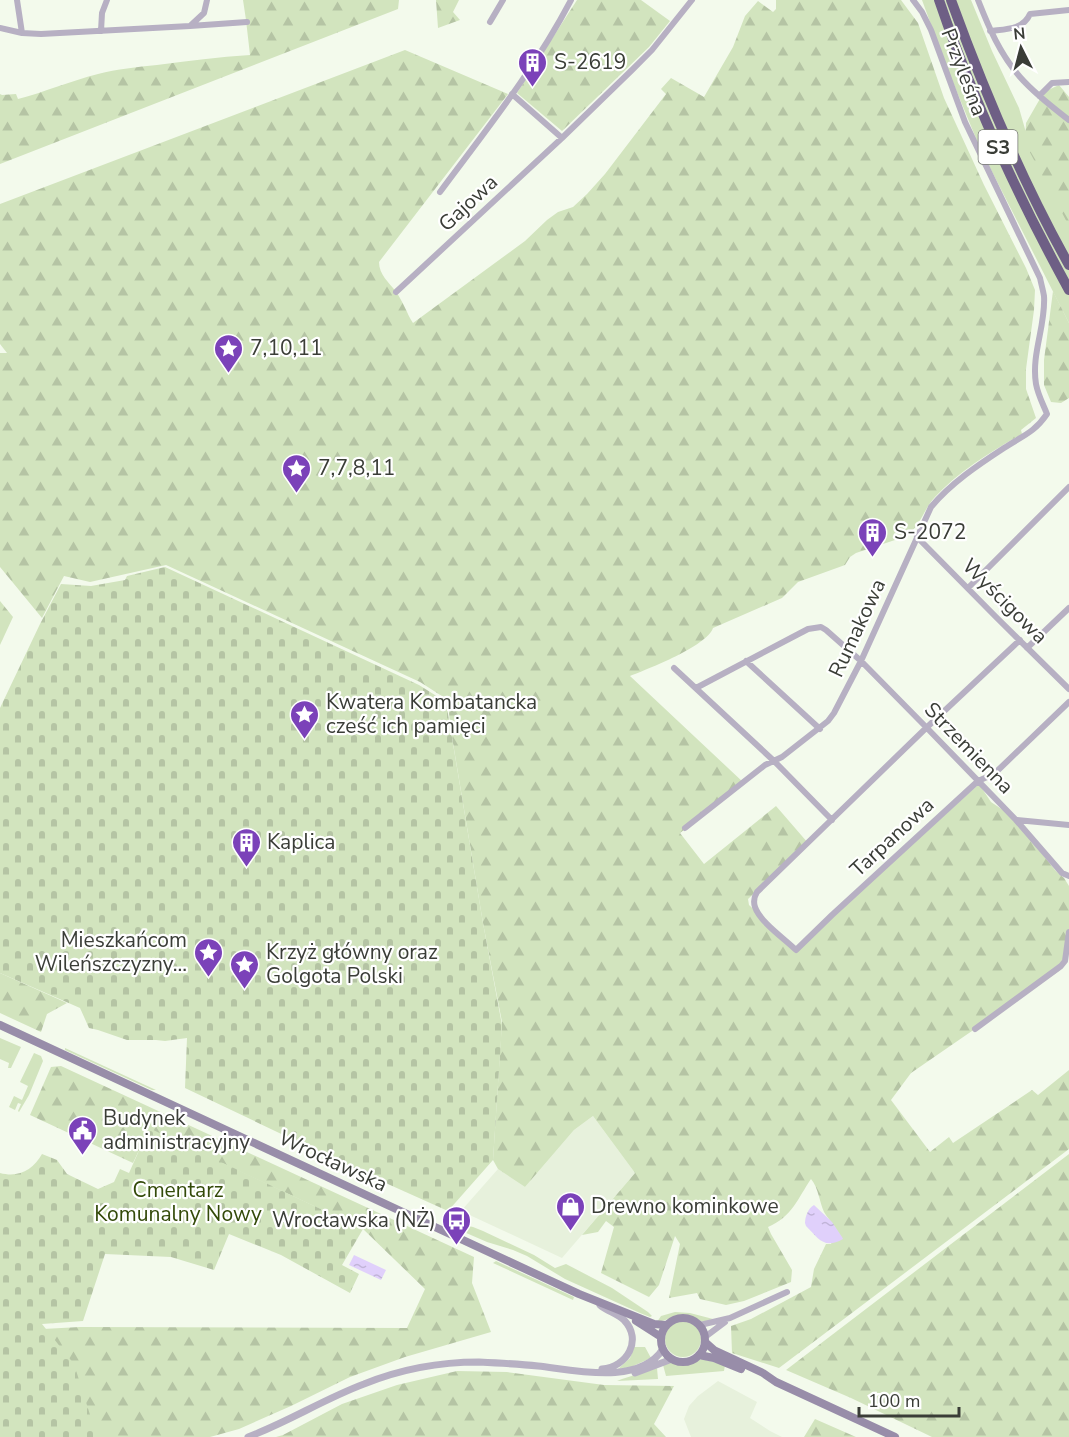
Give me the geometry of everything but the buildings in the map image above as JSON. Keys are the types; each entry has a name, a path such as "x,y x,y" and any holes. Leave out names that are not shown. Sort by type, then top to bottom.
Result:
{"highway":[{"name":"S3","path":"939,0 996,144 1069,290"},
{"name":"S3","path":"951,0 1007,139 1069,265"}],"main road":[{"name":"Wrocławska","path":"0,1025 596,1301 654,1324 666,1325"},
{"name":"Wrocławska","path":"620,1311 661,1337"},
{"path":"684,1317 700,1325 705,1340 704,1348 699,1355 687,1362 681,1362 672,1359 663,1349 661,1337 666,1325 677,1318 684,1317"},
{"path":"705,1340 714,1350 763,1373 776,1382"},
{"path":"699,1355 720,1360 776,1382 895,1437"}],"street":[{"path":"17,0 22,33"},
{"path":"101,31 102,13 107,0"},
{"path":"190,26 204,13 207,0"},
{"path":"490,22 503,0"},
{"name":"Gajowa","path":"440,192 536,59 571,0"},
{"name":"Gajowa","path":"396,292 562,138 652,50 692,0"},
{"name":"Przyleśna","path":"913,0 931,30 965,122 1040,278 1044,296 1035,374 1038,392 1047,414 1039,426"},
{"path":"978,0 990,31 1008,62 1039,96 1069,120"},
{"path":"990,31 1020,26 1027,21 1030,14 1069,10"},
{"path":"0,28 41,34 247,22"},
{"path":"1039,96 1052,83 1069,82"},
{"path":"512,94 562,138"},
{"name":"Rumakowa","path":"686,828 765,765 782,757 828,722 861,661 931,507 942,495 1005,446 1039,426"},
{"path":"968,588 1069,487"},
{"name":"Wyścigowa","path":"917,537 1069,689"},
{"path":"1027,648 1069,608"},
{"name":"Strzemienna","path":"746,661 808,629 821,627 861,661 1016,820 1069,825"},
{"path":"674,668 774,760 832,820 926,727 1020,640"},
{"path":"696,688 746,661 820,729"},
{"name":"Tarpanowa","path":"832,820 757,892 754,898 756,910 765,922 796,950 978,781 994,774 1069,702"},
{"path":"1016,820 1062,873 1069,876"},
{"path":"975,1029 1061,966 1065,961 1069,932"},
{"path":"700,1325 730,1318 787,1292"},
{"path":"565,1370 583,1367 609,1368 621,1362 630,1350 632,1338 626,1322 596,1301"},
{"path":"705,1340 730,1318"},
{"path":"248,1437 354,1388 406,1371 463,1362 609,1373 632,1369 647,1363 663,1349"},
{"path":"581,1372 593,1376 618,1376 637,1372 672,1359"}],"shaded area":[{"path":"593,1116 635,1173 562,1258 461,1211 498,1169 525,1187 574,1130"},
{"path":"718,1381 757,1402 750,1418 782,1437 691,1437 684,1419 689,1406"}],"green space":[{"path":"243,0 399,0 398,9 0,164 0,94 16,94 18,99 112,71 250,55"},
{"path":"436,0 459,0 453,12 460,20 438,28"},
{"path":"577,0 641,0 670,21 649,47 562,131 517,93"},
{"path":"776,0 901,0 918,23 944,98 1035,290 1026,369 1026,389 1036,418 1021,430 1022,434 976,462 944,488 931,502 914,529 904,537 856,553 845,565 798,582 782,598 713,628 700,642 689,649 630,676 744,783 680,833 704,864 776,806 808,843 748,899 749,905 796,949 979,784 991,802 1012,816 1069,886 1069,945 1059,971 911,1073 891,1100 930,1152 949,1137 953,1143 1032,1090 1038,1095 1069,1070 1069,1149 779,1368 732,1353 731,1326 751,1319 811,1287 814,1269 826,1244 831,1244 836,1229 824,1212 811,1179 789,1212 768,1227 792,1270 791,1282 744,1301 726,1305 700,1299 697,1293 669,1298 680,1244 675,1236 659,1285 649,1297 601,1273 614,1227 606,1221 598,1232 582,1235 635,1173 593,1116 574,1130 525,1187 498,1169 493,1160 502,1022 483,923 450,725 448,700 420,682 166,565 90,582 64,576 42,618 0,567 0,353 7,353 0,344 0,204 405,50 508,94 379,262 383,275 413,323 525,241 547,220 558,212 573,207 587,194 666,94 661,89 671,78 704,97 733,47 745,16 758,1 773,12 776,9"},
{"path":"922,0 971,0 1019,108 1025,129 1069,219 1069,323 980,148"},
{"path":"1059,85 1069,97 1069,226 1025,143 1026,123 1041,97 1046,91"},
{"path":"1053,291 1069,323 1069,398 1061,403 1051,402 1044,385 1044,360"},
{"path":"165,567 419,685 446,702 502,1025 493,1160 448,1211 370,1176 365,1170 357,1170 185,1088 187,1038 165,1041 127,1040 89,1028 80,1008 0,973 0,708 61,584 91,586 125,580 127,576"},
{"path":"0,601 13,617 0,645"},
{"path":"0,973 67,1003 47,1014 41,1032 0,1013"},
{"path":"0,1038 21,1047 11,1068 8,1068 9,1063 0,1059"},
{"path":"65,1048 156,1090 65,1050"},
{"path":"34,1053 41,1056 43,1061 29,1095 19,1112 21,1104 18,1103 15,1110 9,1107 14,1096 22,1100 28,1086 20,1082"},
{"path":"61,1066 474,1257 472,1283 491,1332 405,1357 350,1377 239,1429 210,1437 0,1437 0,1343 43,1329 80,1327 407,1328 425,1289 363,1229 149,1129 133,1163 30,1115 51,1067"},
{"name":"Cmentarz Komunalny Nowy","path":"149,1128 363,1229 342,1265 359,1274 350,1293 281,1255 229,1234 214,1270 171,1257 105,1254 83,1321 42,1324 74,1364 97,1437 0,1437 0,1173 13,1174 25,1171 42,1154 57,1160 67,1174 98,1189 114,1182 120,1169 129,1173"},
{"path":"1069,1154 1069,1437 932,1437 786,1370"},
{"path":"464,1225 483,1231 534,1255 555,1268 566,1264 612,1288 652,1316 640,1313 565,1279 527,1256 457,1229"},
{"path":"496,1261 574,1297 573,1300 493,1263"},
{"path":"675,1312 713,1319 703,1322 681,1315 657,1322 661,1316"},
{"path":"683,1321 695,1327 701,1339 695,1351 683,1357 671,1351 665,1339 671,1327"},
{"path":"634,1347 645,1347 651,1358 631,1367 618,1369 630,1358"},
{"path":"702,1359 725,1365 724,1371 666,1376 663,1365 688,1364"},
{"path":"657,1368 658,1379 617,1381 622,1379"},
{"path":"457,1371 507,1372 604,1385 674,1386 654,1424 666,1437 276,1437 342,1404 397,1385"},
{"path":"815,1419 856,1437 804,1437"}],"water":[{"path":"814,1205 832,1222 843,1239 826,1243 806,1226 806,1215"},
{"path":"354,1255 386,1270 381,1280 349,1265"}],"place":[{"name":"S-2619","path":"533,88"},
{"name":"7,10,11","path":"229,374"},
{"name":"7,7,8,11","path":"297,494"},
{"name":"S-2072","path":"873,558"},
{"name":"Kwatera Kombatancka cześć ich pamięci","path":"305,740"},
{"name":"Kaplica","path":"246,868"},
{"name":"Mieszkańcom Wileńszczyzny...","path":"208,978"},
{"name":"Krzyż główny oraz Golgota Polski","path":"245,990"},
{"name":"Budynek administracyjny","path":"82,1156"},
{"name":"Drewno kominkowe","path":"570,1232"},
{"name":"Wrocławska (NŻ)","path":"457,1246"}]}
